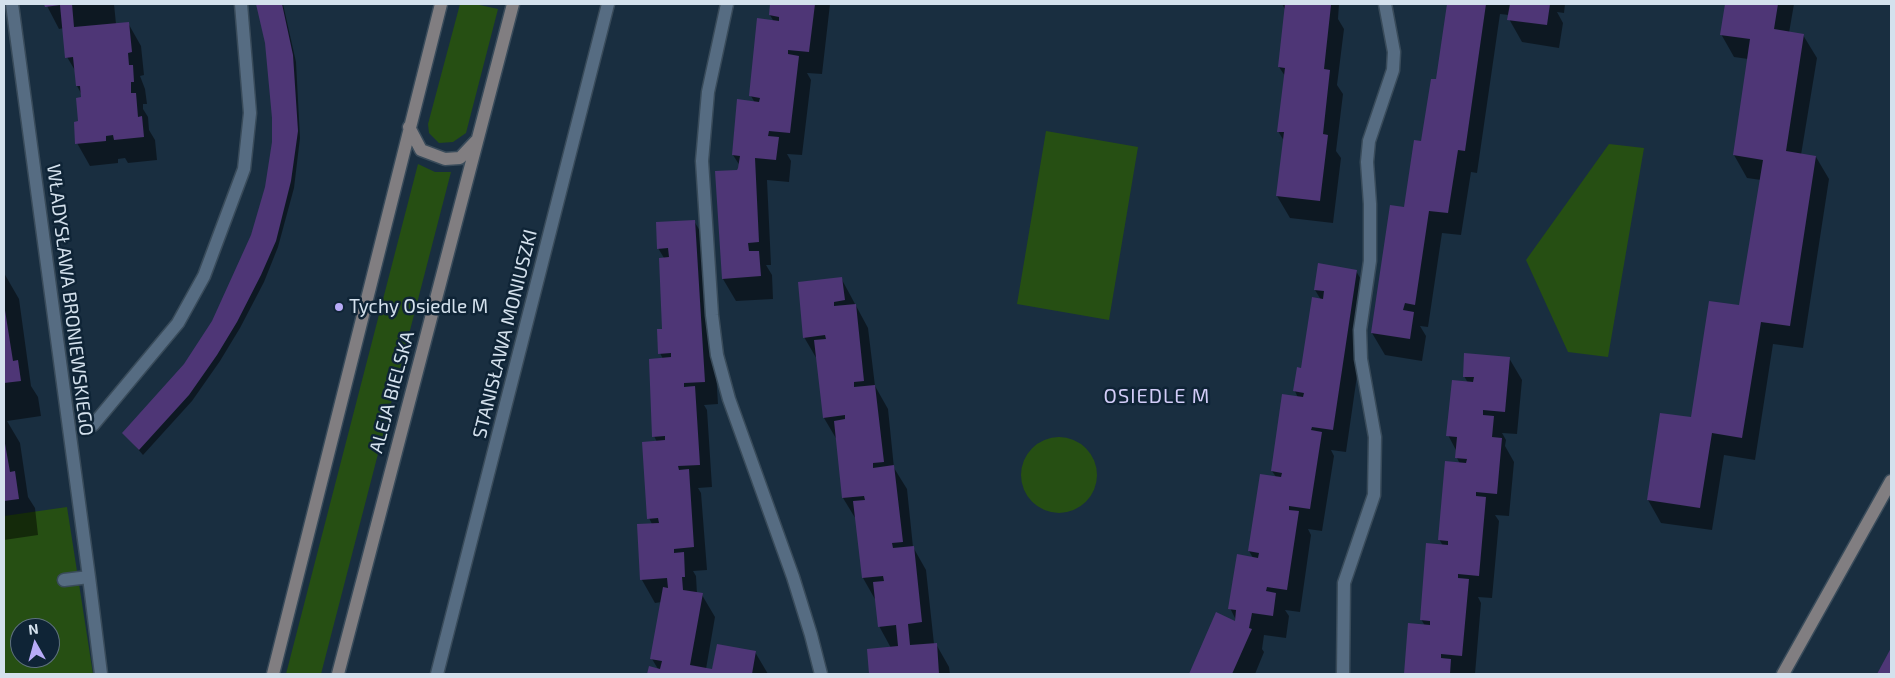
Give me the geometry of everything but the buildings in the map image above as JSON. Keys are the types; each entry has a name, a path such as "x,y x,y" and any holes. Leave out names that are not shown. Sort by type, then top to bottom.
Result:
{"main road":[{"path":"273,674 441,4"},
{"name":"ALEJA BIELSKA","path":"338,674 513,4"},
{"path":"409,127 421,150 445,159 460,158 476,141"},
{"path":"1784,674 1891,481"}],"street":[{"name":"WŁADYSŁAWA BRONIEWSKIEGO","path":"12,4 101,674"},
{"name":"WŁADYSŁAWA BRONIEWSKIEGO","path":"93,425 178,323 204,276 244,169 250,113 241,4"},
{"name":"STANISŁAWA MONIUSZKI","path":"438,674 608,4"},
{"path":"727,4 708,92 702,162 712,315 717,355 729,399 795,585 821,674"},
{"path":"1344,674 1344,583 1374,495 1375,437 1361,359 1360,330 1370,261 1367,162 1369,141 1393,70 1394,52 1385,4"},
{"path":"64,580 88,577"}],"green space":[{"path":"460,4 475,4 498,9 466,133 453,142 439,143 429,133 428,124"},
{"path":"1046,131 1138,147 1109,320 1017,304"},
{"path":"1609,144 1644,148 1608,357 1568,352 1526,260"},
{"path":"418,164 435,172 451,172 321,674 286,674"},
{"path":"1059,437 1073,440 1086,448 1094,461 1097,475 1094,489 1086,502 1073,510 1059,513 1045,510 1032,502 1024,489 1021,475 1024,461 1032,448 1045,440"},
{"path":"67,507 93,674 4,674 4,516"}],"place":[{"name":"Tychy Osiedle M","path":"339,307"}],"district":[{"name":"OSIEDLE M","path":"1157,396"}]}
